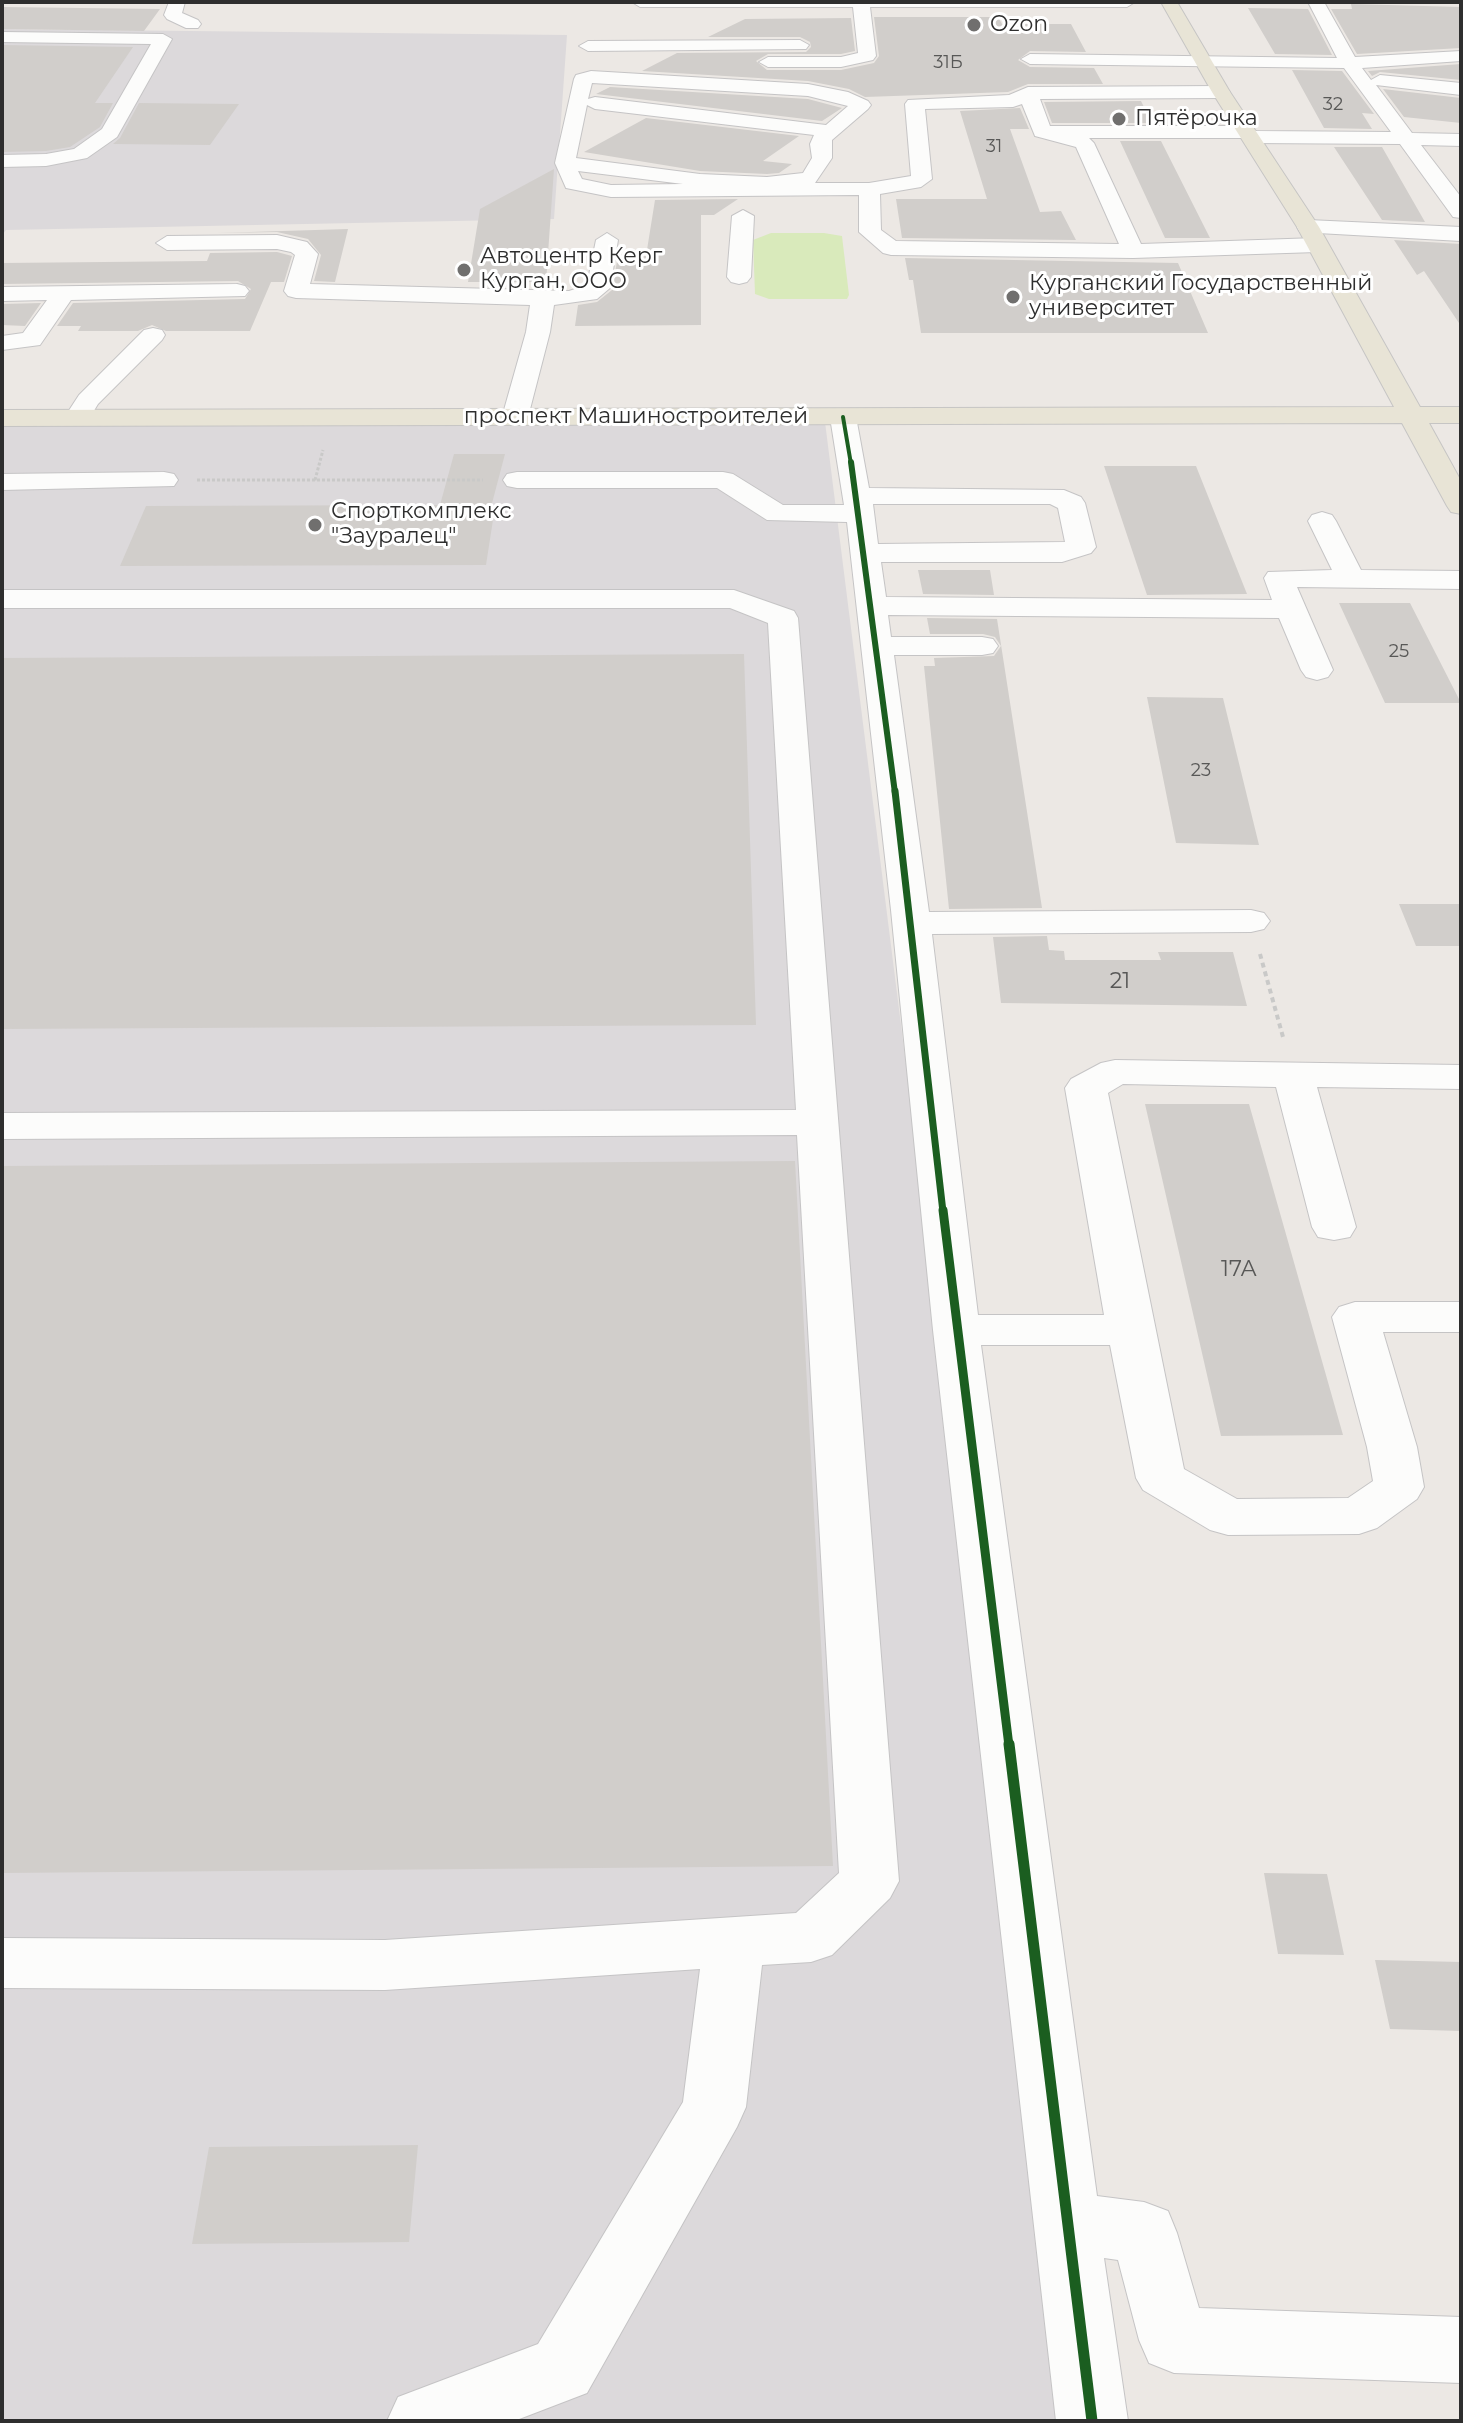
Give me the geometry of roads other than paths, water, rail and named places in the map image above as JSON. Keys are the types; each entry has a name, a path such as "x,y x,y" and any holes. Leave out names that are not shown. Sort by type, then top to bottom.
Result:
{"main road":[{"path":"1169,2 1221,92 1312,236 1461,506"},
{"name":"проспект Машиностроителей","path":"2,418 1461,415"}],"street":[{"path":"177,2 173,15 192,24"},
{"path":"640,2 1127,2"},
{"path":"1316,2 1360,79 1461,212"},
{"path":"588,54 841,62 867,56 860,36 861,3"},
{"path":"640,31 818,31"},
{"path":"2,37 163,39 110,133 100,141 80,154 67,157 2,161"},
{"path":"1360,79 1423,59 1443,43 1461,56"},
{"path":"1030,59 1203,61 1461,89"},
{"path":"565,163 700,180 767,183 810,178 814,157 828,131 868,105 808,90 612,76 583,79 577,101 581,128 565,163 573,184 590,189 869,189 914,183 922,179 908,104 979,97 1013,101 1028,93 1221,92"},
{"path":"1360,79 1461,104"},
{"path":"1152,92 1175,132"},
{"path":"1028,93 1042,132 1175,132 1461,140"},
{"path":"577,101 828,131"},
{"path":"1053,132 1084,143 1133,251"},
{"path":"869,189 863,218 888,258 1133,251 1312,236 1461,234"},
{"path":"739,277 751,216 744,191"},
{"path":"167,243 277,242 299,247 307,254 296,291 569,298 589,294 598,288 607,240"},
{"path":"2,294 237,291"},
{"path":"2,343 31,340 64,293"},
{"path":"515,417 538,332 543,298"},
{"path":"77,418 88,400 153,335"},
{"path":"843,417 859,505 912,923 956,1330 1092,2421"},
{"path":"2,482 164,480"},
{"path":"517,480 723,480 777,514 859,505 1054,496 1071,503 1081,547 1062,553 865,553"},
{"path":"1322,521 1351,579"},
{"path":"1317,670 1279,578 1461,580"},
{"path":"2,599 734,599 783,618 869,1881 811,1937 385,1965 2,1963"},
{"path":"873,626 1290,609"},
{"path":"873,626 982,646"},
{"path":"912,923 1251,921"},
{"path":"1461,1077 1294,1077 1115,1072 1086,1088 1130,1330 1161,1478 1228,1517 1359,1516 1399,1487 1392,1447 1355,1317 1461,1317"},
{"path":"1294,1077 1334,1227"},
{"path":"2,1126 818,1122"},
{"path":"956,1330 1130,1330"},
{"path":"423,2421 562,2369 714,2107 734,1942"},
{"path":"1066,2223 1144,2233 1174,2340 1461,2350"}],"place":[{"name":"Ozon","path":"974,25"},
{"name":"Пятёрочка","path":"1119,119"},
{"name":"Автоцентр Керг Курган, ООО","path":"464,270"},
{"name":"Курганский Государственный университет","path":"1013,297"},
{"name":"Спорткомплекс \"Зауралец\"","path":"315,525"}]}
